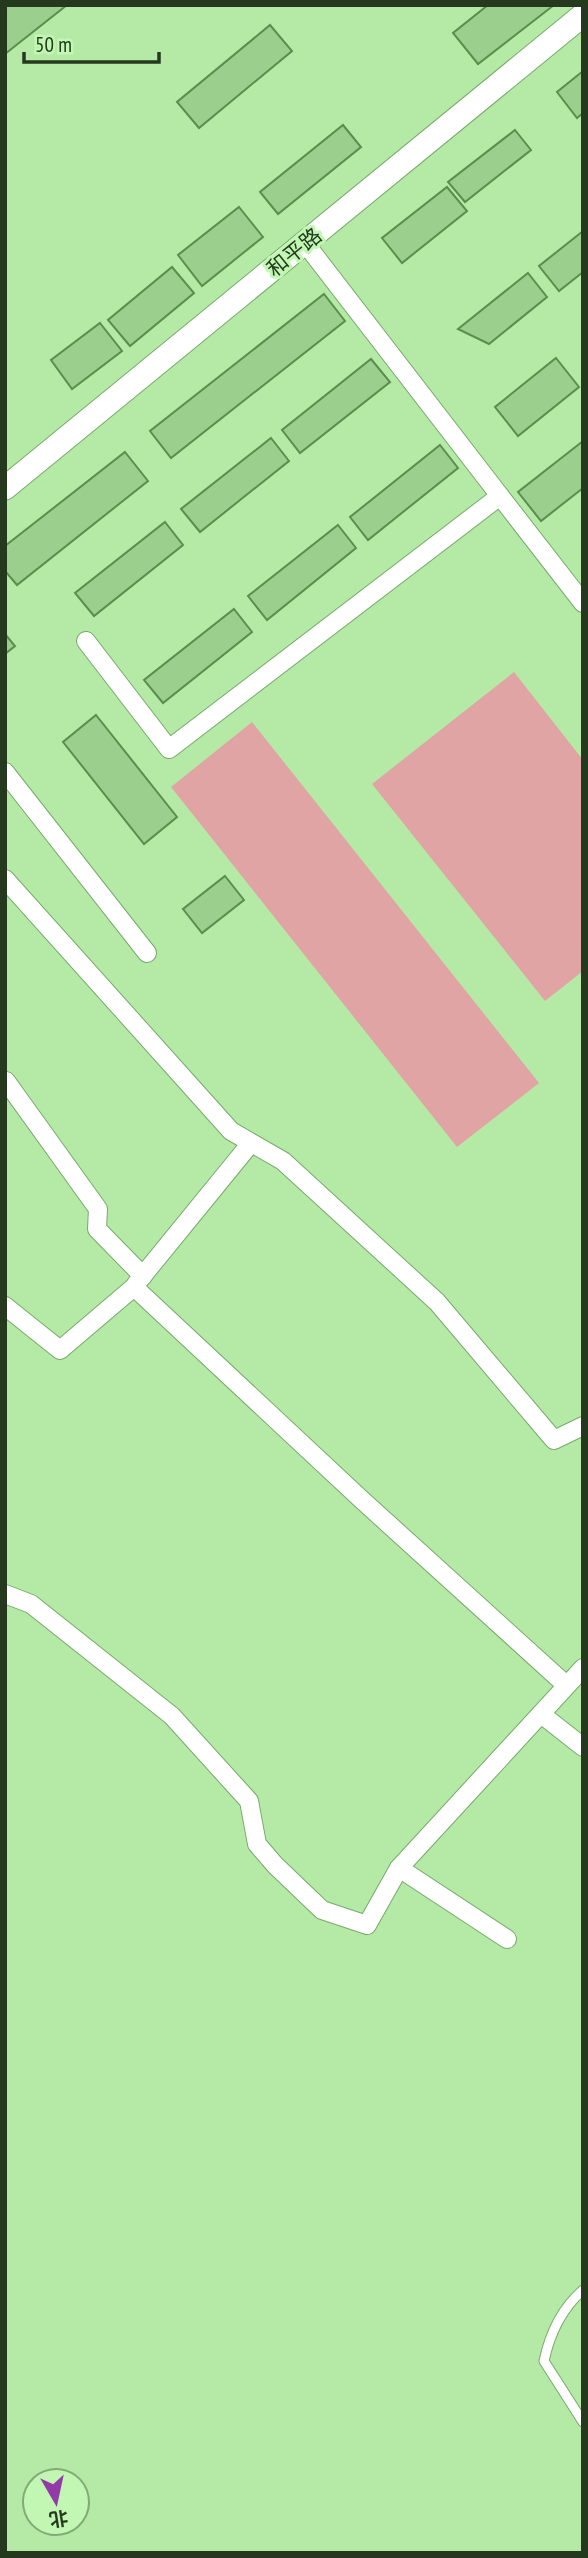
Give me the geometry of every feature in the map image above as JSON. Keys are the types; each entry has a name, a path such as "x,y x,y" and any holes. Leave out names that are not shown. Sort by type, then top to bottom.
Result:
{"street":[{"name":"和平路","path":"5,488 583,15"},
{"path":"305,243 583,603"},
{"path":"86,641 169,749 500,496"},
{"path":"5,772 146,953"},
{"path":"5,879 231,1131 283,1161 437,1302 554,1440 583,1426"},
{"path":"6,1081 98,1209 97,1229 138,1282 362,1500 566,1685"},
{"path":"5,1306 60,1350 138,1282 251,1143"},
{"path":"5,1594 31,1604 172,1716 249,1801 257,1844 275,1865 322,1910 367,1925 399,1868 583,1668"},
{"path":"541,1714 583,1747"},
{"path":"399,1868 507,1939"}],"lane":[{"path":"583,2290 566,2304 548,2341 544,2361 583,2422"}],"shaded area":[{"path":"514,672 583,760 583,971 545,1001 372,784"},
{"path":"252,722 539,1083 457,1147 171,787"}],"building":[{"path":"5,5 67,5 5,54"},
{"path":"488,5 554,5 478,64 453,33"},
{"path":"270,25 292,51 199,128 177,102"},
{"path":"583,71 583,113 577,118 557,92"},
{"path":"343,125 361,147 278,214 260,192"},
{"path":"515,130 531,150 465,202 448,182"},
{"path":"447,187 467,211 402,263 382,238"},
{"path":"239,207 263,237 202,286 178,255"},
{"path":"583,231 583,272 559,291 539,266"},
{"path":"172,267 194,293 130,346 108,320"},
{"path":"528,273 547,297 489,344 458,329"},
{"path":"324,294 345,321 171,458 150,431"},
{"path":"100,323 122,351 72,389 51,360"},
{"path":"556,358 579,387 518,436 495,407"},
{"path":"371,359 390,382 300,453 282,430"},
{"path":"271,438 289,461 200,532 181,509"},
{"path":"583,441 583,488 541,521 518,492"},
{"path":"440,445 458,468 368,540 350,517"},
{"path":"125,452 148,481 17,585 5,571 5,546"},
{"path":"165,522 183,545 94,616 75,593"},
{"path":"338,525 356,548 267,620 248,596"},
{"path":"234,609 252,632 163,703 144,680"},
{"path":"5,634 15,646 5,654"},
{"path":"96,715 177,817 144,844 63,742"},
{"path":"225,876 244,900 202,933 183,909"}]}
